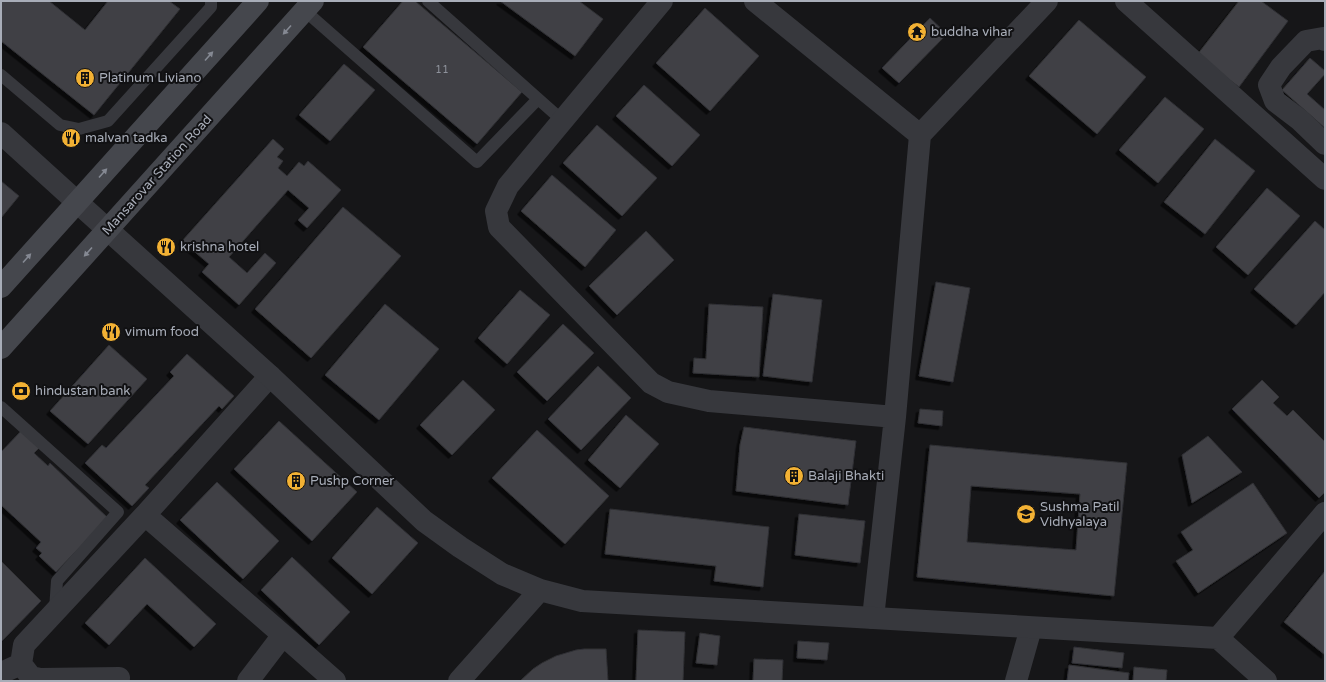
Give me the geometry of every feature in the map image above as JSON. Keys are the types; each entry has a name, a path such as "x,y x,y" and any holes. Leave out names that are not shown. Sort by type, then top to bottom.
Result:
{"main road":[{"path":"1,287 258,1"},
{"name":"Mansarovar Station Road","path":"1,348 309,6"}],"street":[{"path":"662,1 508,186 496,211 499,227 651,383 668,392 709,401 894,417"},
{"path":"755,1 920,134"},
{"path":"873,618 894,417 920,134 1047,1"},
{"path":"1126,1 1325,179"},
{"path":"1325,40 1323,38 1306,41 1281,67 1269,85 1275,101 1300,120 1325,144"},
{"path":"1,133 270,376 424,521 460,547 502,574 540,590 582,601 1218,638 1266,681"},
{"path":"119,678 40,680 30,677 21,664 24,645 145,515 270,376"},
{"path":"1218,638 1325,513"},
{"path":"145,515 335,681"},
{"path":"459,681 540,590"},
{"path":"1016,681 1031,628"},
{"path":"248,681 282,635"},
{"path":"1,673 21,664"}],"lane":[{"path":"1,75 60,125 79,129 108,121 211,7 211,1"},
{"path":"428,1 563,121"},
{"path":"309,6 477,162 538,99"},
{"path":"1,407 118,512 57,581 55,611"}],"building":[{"name":"Platinum Liviano","path":"1,1 49,1 85,30 108,1 169,1 180,9 94,115 1,41"},
{"path":"403,1 415,1 522,92 477,144 363,47"},
{"path":"500,1 579,1 603,19 575,56"},
{"path":"1239,1 1261,1 1288,21 1239,87 1197,55"},
{"path":"705,8 759,56 710,111 656,63"},
{"path":"930,18 947,34 899,83 882,68"},
{"path":"1079,20 1146,77 1097,134 1029,76"},
{"path":"1310,58 1325,71 1325,74 1307,94 1325,110 1325,128 1282,90"},
{"path":"344,64 375,90 330,141 299,115"},
{"path":"644,85 700,135 672,166 616,116"},
{"path":"1165,97 1204,129 1158,183 1119,150"},
{"path":"597,125 657,178 622,216 563,163"},
{"path":"273,139 284,149 277,157 283,161 278,168 287,176 299,162 304,166 308,161 341,190 307,228 298,220 309,208 288,190 229,257 247,273 265,253 276,263 239,305 202,272 209,264 182,241"},
{"path":"1215,139 1255,171 1205,234 1164,202"},
{"path":"552,175 616,230 585,267 521,211"},
{"path":"1,181 19,196 1,218"},
{"path":"1267,188 1300,216 1248,275 1216,247"},
{"path":"343,207 401,256 311,358 255,309"},
{"path":"1315,221 1325,230 1325,292 1296,325 1254,289"},
{"path":"646,231 674,260 617,315 589,286"},
{"path":"936,282 970,288 953,382 919,376"},
{"path":"520,290 550,315 507,364 478,338"},
{"path":"773,294 822,300 812,382 763,376"},
{"path":"385,304 439,349 379,420 325,375"},
{"path":"709,304 763,307 759,377 693,373 694,358 706,359"},
{"path":"563,324 594,353 547,401 517,372"},
{"path":"109,345 147,379 88,444 50,411"},
{"path":"187,354 234,396 222,409 219,406 145,485 149,488 132,506 85,463 102,445 106,448 174,376 170,372"},
{"path":"598,366 631,398 581,450 548,419"},
{"path":"463,380 495,410 452,455 420,425"},
{"path":"1262,380 1279,397 1273,403 1287,416 1293,410 1325,442 1325,492 1319,498 1232,409"},
{"path":"920,409 943,411 942,426 918,423"},
{"path":"626,415 659,444 620,488 588,460"},
{"name":"Pushp Corner","path":"279,421 357,492 312,541 234,469"},
{"name":"Balaji Bhakti","path":"744,427 856,441 848,505 736,491 740,445"},
{"path":"22,430 40,447 34,453 48,466 50,463 108,518 56,572 39,556 42,553 36,548 41,542 1,505 1,452"},
{"path":"537,430 609,496 565,544 492,478"},
{"path":"1208,436 1242,472 1192,503 1182,455"},
{"path":"930,445 1127,463 1114,596 917,577","holes":["971,486 1080,494 1076,550 967,542"]},
{"path":"217,482 279,541 243,579 180,520"},
{"path":"1253,483 1287,533 1198,593 1176,561 1193,550 1181,532"},
{"path":"377,507 418,543 372,594 332,558"},
{"path":"610,509 769,527 763,587 714,581 716,566 605,554"},
{"path":"799,514 865,521 860,563 795,555"},
{"path":"292,557 350,612 319,645 261,590"},
{"path":"145,558 216,624 194,647 147,604 109,645 85,623"},
{"path":"1,561 41,601 2,641 1,640"},
{"path":"1325,571 1325,655 1284,622"},
{"path":"638,630 685,632 683,681 636,681"},
{"path":"700,633 720,636 717,665 696,663"},
{"path":"798,641 829,643 827,660 797,658"},
{"path":"1074,647 1124,653 1122,668 1072,663"},
{"path":"584,649 606,649 608,681 520,681 533,669 556,656"},
{"path":"754,659 783,660 782,681 753,681"},
{"path":"1069,665 1129,673 1128,681 1067,681"},
{"path":"1134,667 1167,670 1166,681 1133,681"}],"place":[{"name":"buddha vihar","path":"917,32"},
{"name":"Platinum Liviano","path":"85,78"},
{"name":"malvan tadka","path":"71,138"},
{"name":"krishna hotel","path":"166,247"},
{"name":"vimum food","path":"111,332"},
{"name":"hindustan bank","path":"21,391"},
{"name":"Balaji Bhakti","path":"794,476"},
{"name":"Pushp Corner","path":"296,481"},
{"name":"Sushma Patil Vidhyalaya","path":"1026,514"}]}
